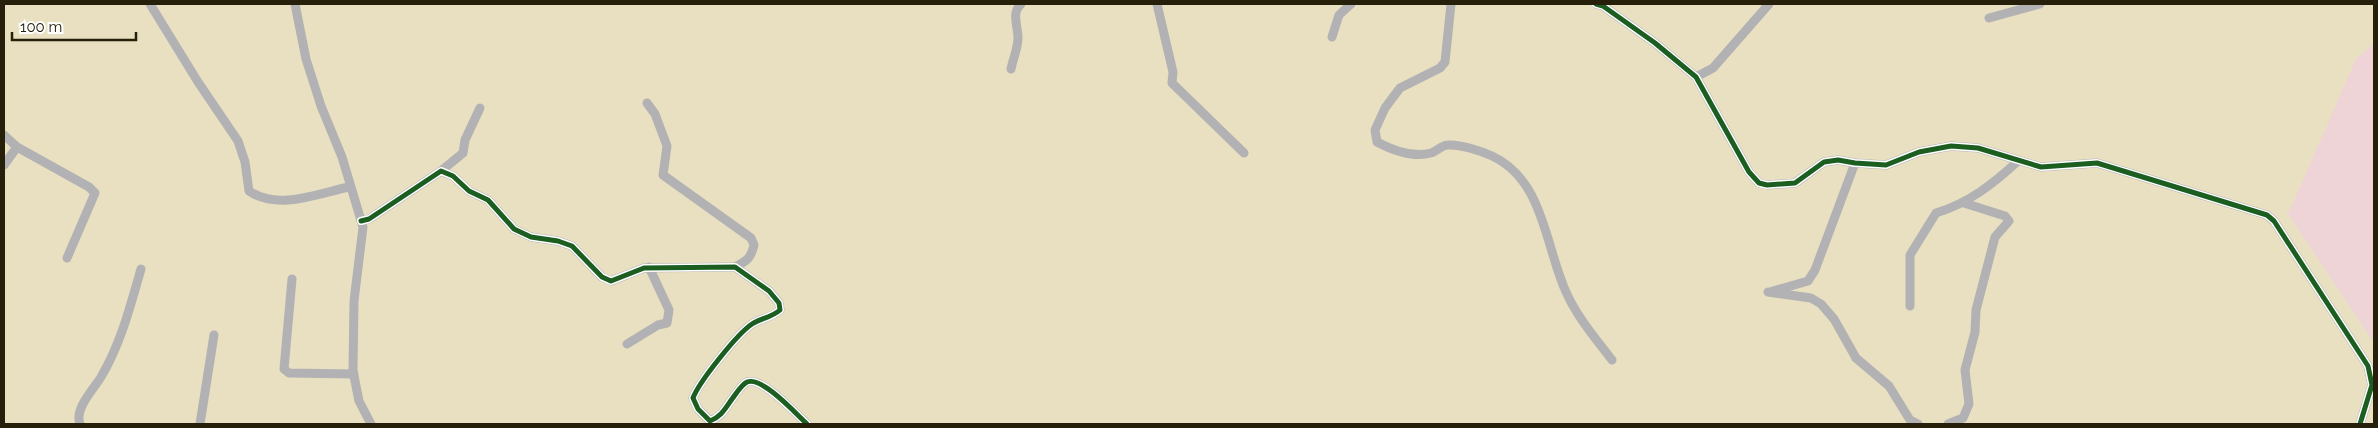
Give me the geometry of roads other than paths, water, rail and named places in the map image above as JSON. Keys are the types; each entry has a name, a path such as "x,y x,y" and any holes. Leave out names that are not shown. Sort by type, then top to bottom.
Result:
{"street":[{"path":"150,4 198,82 238,141 245,162 249,191 257,197 287,200 350,187"},
{"path":"295,4 306,59 321,106 342,157 363,227 354,301 354,374 359,401 371,424"},
{"path":"1011,69 1018,39 1017,8 1021,4"},
{"path":"1157,4 1173,72 1172,83 1244,152"},
{"path":"1332,37 1339,15 1350,4"},
{"path":"1451,4 1445,62 1440,68 1400,88 1385,108 1374,130 1376,142 1388,148 1415,155 1431,153 1447,144 1492,156 1515,172 1532,196 1549,238 1566,291 1586,326 1612,360"},
{"path":"1596,4 1603,6 1655,43 1696,77 1749,172 1759,183 1767,185 1795,183 1824,162 1838,160 1886,165 1919,152 1951,146 1978,148 2040,167 2097,163 2267,215 2274,221 2368,366 2372,385 2360,424"},
{"path":"1696,77 1713,68 1769,4"},
{"path":"1989,18 2040,4"},
{"path":"441,171 453,176 469,191 488,200 514,229 531,237 558,241 572,246 602,277 611,281 648,267 734,267 748,261 752,255 754,245 751,238 663,175 667,146 655,114 647,103"},
{"path":"361,221 369,219 441,171 463,153 465,140 480,108"},
{"path":"4,135 17,147 88,187 95,193 67,258"},
{"path":"4,165 17,147"},
{"path":"1910,306 1910,255 1936,214 1964,203 1990,186 2018,161"},
{"path":"1855,163 1815,270 1808,281 1768,292 1811,298 1821,304 1834,319 1856,358 1889,386 1910,420 1918,424"},
{"path":"1948,424 1963,418 1969,404 1965,370 1975,332 1976,310 1995,237 2009,221 2005,216 1964,203"},
{"path":"627,344 658,325 667,322 669,310 648,267"},
{"path":"734,267 770,291 779,303 780,310 772,317 752,324 697,388 693,398 698,409 710,421 719,418 737,392 747,382 754,381 766,386 807,424"},
{"path":"80,424 79,415 82,404 112,359 122,337 141,269"},
{"path":"292,279 284,369 289,373 354,374"},
{"path":"200,424 214,335"}]}
